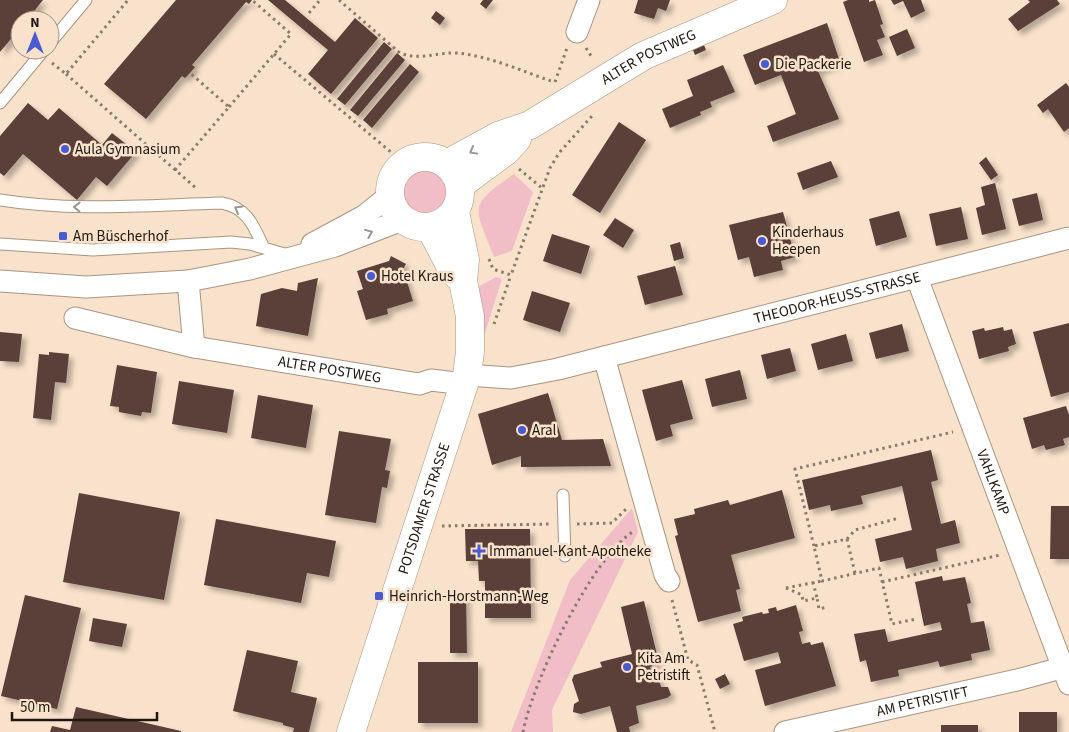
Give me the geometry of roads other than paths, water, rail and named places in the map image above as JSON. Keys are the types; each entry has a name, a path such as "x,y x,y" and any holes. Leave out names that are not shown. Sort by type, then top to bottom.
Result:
{"street":[{"path":"577,32 589,0"},
{"name":"ALTER POSTWEG","path":"453,175 498,136 530,125 560,92 604,79 644,56 773,0"},
{"path":"421,157 431,157 453,175 459,202 455,212 441,224 419,227 396,208 391,182 396,172 404,163 421,157"},
{"path":"0,281 26,284 94,286 188,281 250,269 292,256 330,233 364,216 396,208"},
{"name":"POTSDAMER STRASSE","path":"350,732 466,380 470,333 469,309 463,281 465,260 455,212"},
{"name":"POTSDAMER STRASSE","path":"430,227 453,271 463,281"},
{"name":"THEODOR-HEUSS-STRASSE","path":"466,380 511,378 604,357 1069,238"},
{"name":"VAHLKAMP","path":"917,278 971,428 1065,676"},
{"path":"188,281 194,347"},
{"name":"ALTER POSTWEG","path":"75,318 194,347 419,384 431,380 466,380"},
{"path":"604,357 650,524 665,575 669,581"},
{"name":"AM PETRISTIFT","path":"785,732 1021,679 1065,676"}],"lane":[{"path":"60,31 86,0"},
{"path":"0,103 36,60"},
{"path":"0,200 57,206 97,207 232,204 247,214 264,248"},
{"path":"0,244 93,250 231,242 250,244 292,256"},
{"path":"563,495 565,556"}],"place":[{"name":"Die Packerie","path":"765,64"},
{"name":"Aula Gymnasium","path":"65,149"},
{"name":"Am Büscherhof","path":"63,236"},
{"name":"Kinderhaus Heepen","path":"762,241"},
{"name":"Hotel Kraus","path":"371,276"},
{"name":"Aral","path":"522,430"},
{"name":"Immanuel-Kant-Apotheke","path":"479,551"},
{"name":"Heinrich-Horstmann-Weg","path":"379,596"},
{"name":"Kita Am Petristift","path":"627,667"}]}
